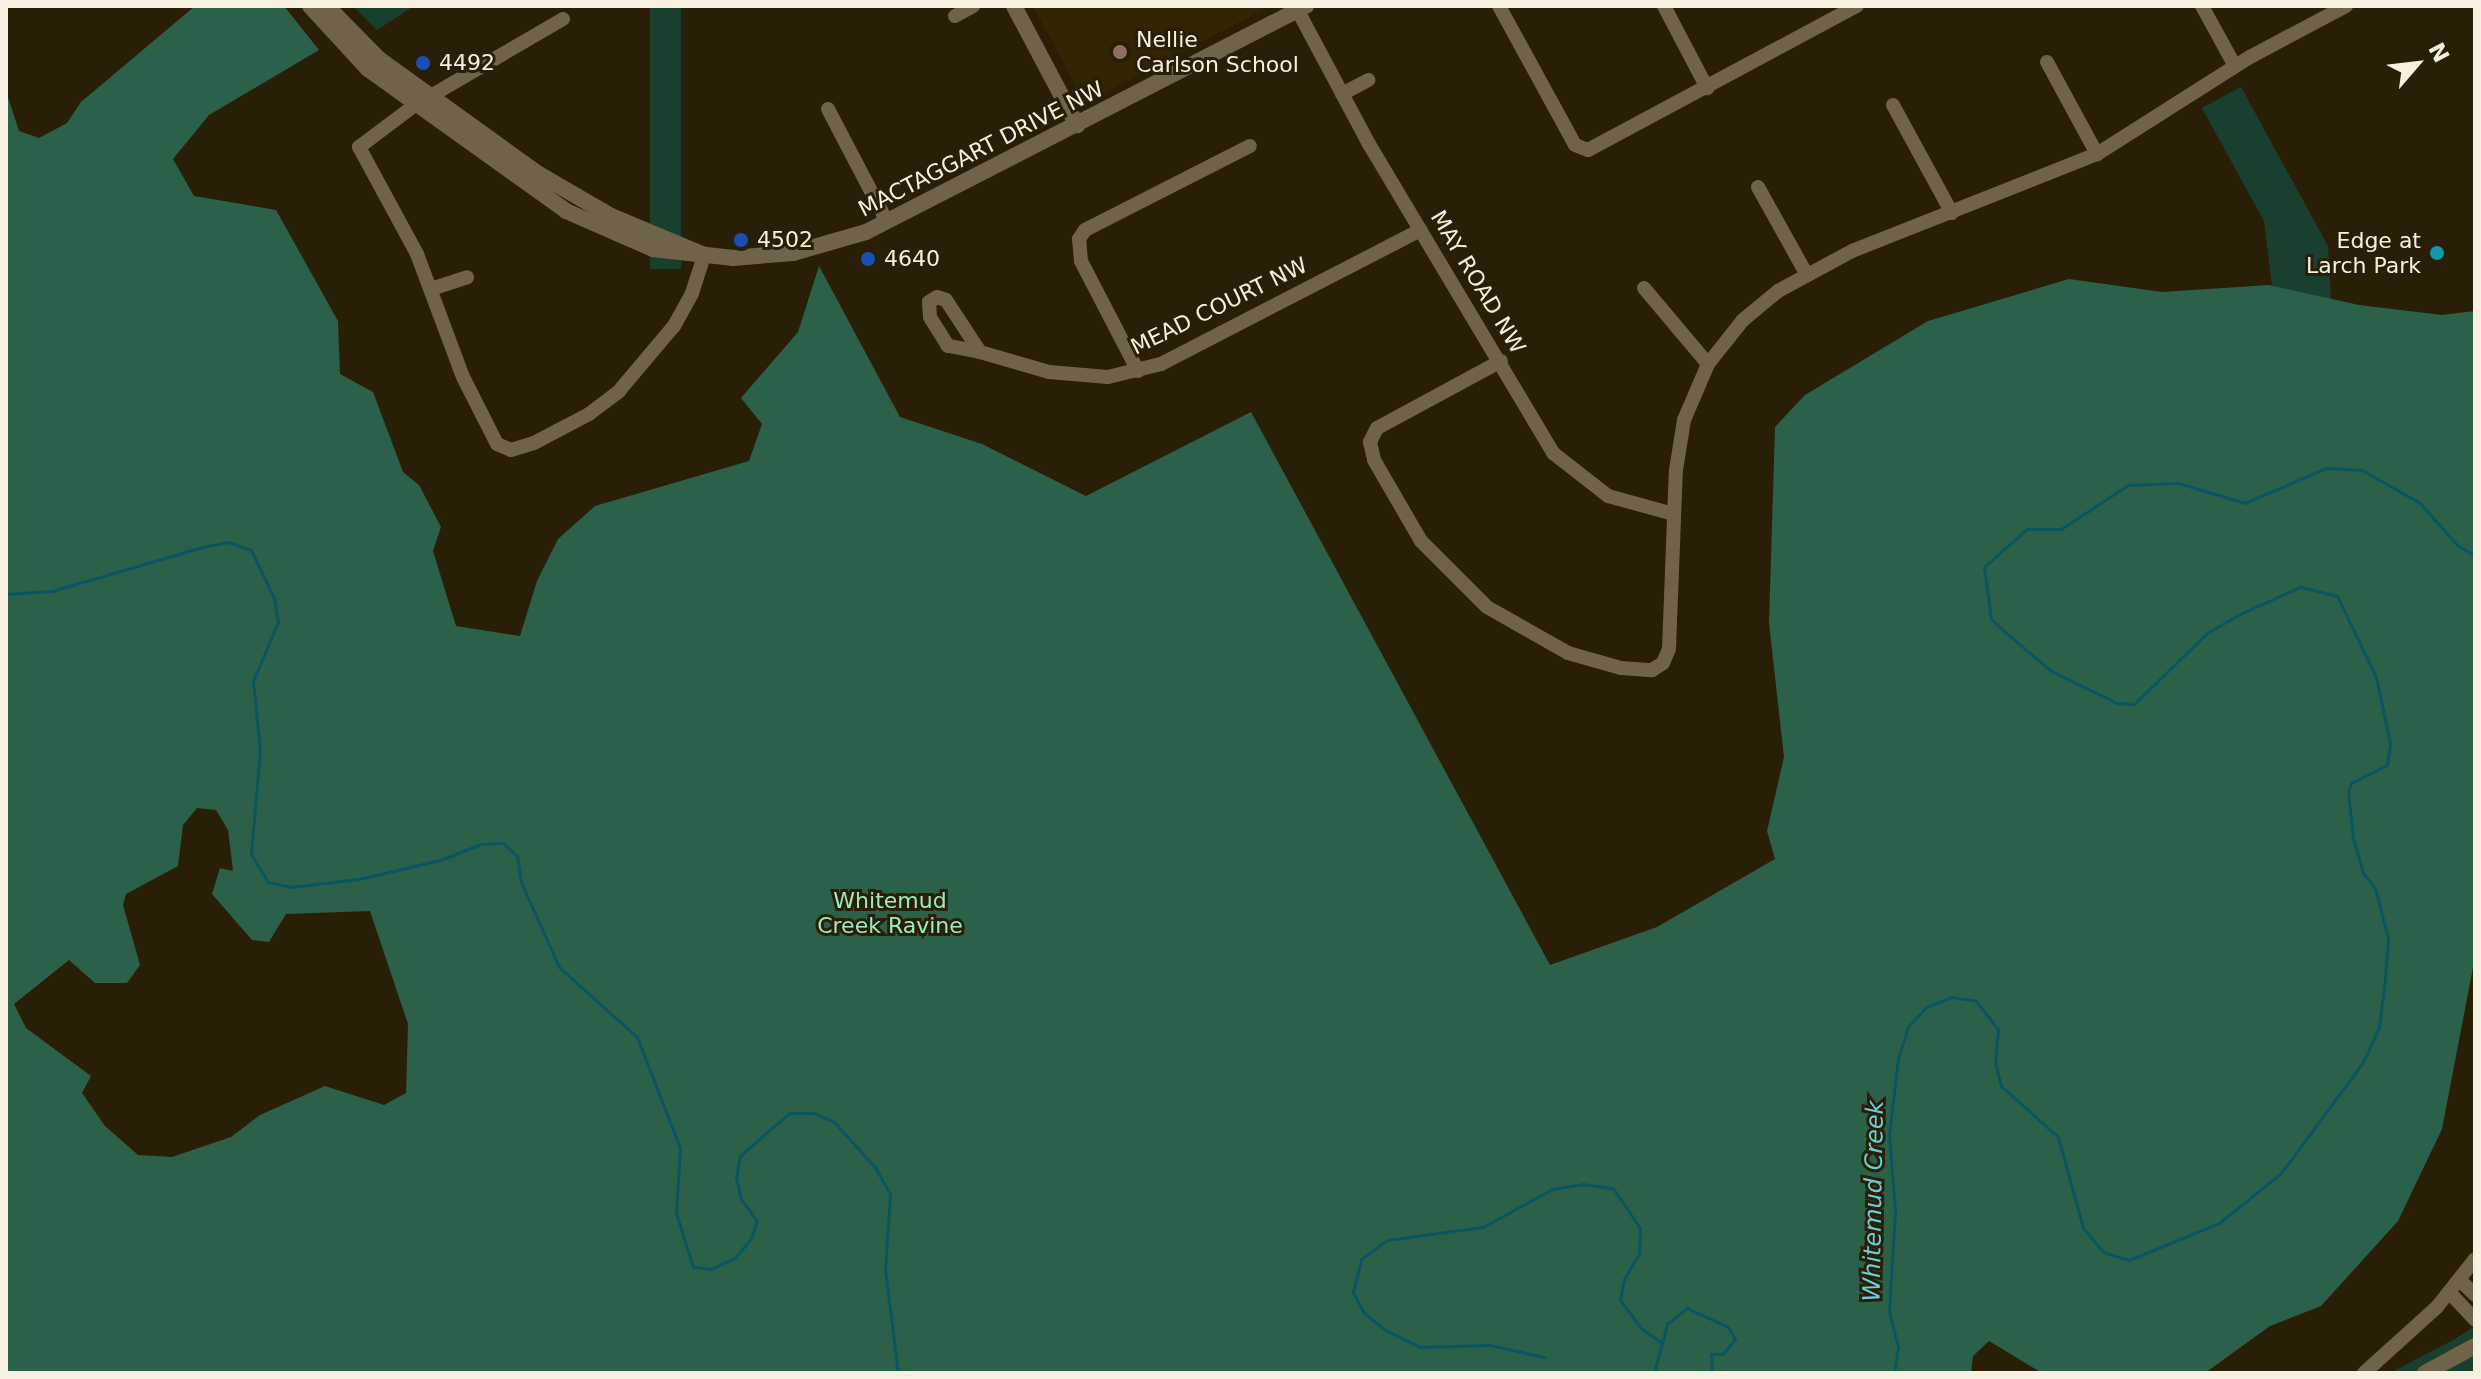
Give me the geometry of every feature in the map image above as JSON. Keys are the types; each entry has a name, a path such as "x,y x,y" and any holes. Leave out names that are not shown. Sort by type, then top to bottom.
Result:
{"street":[{"name":"MACTAGGART DRIVE NW","path":"310,6 354,57 415,105 585,221 653,249 704,255 793,253 887,222 1302,8"},
{"name":"MACTAGGART DRIVE NW","path":"327,6 364,47 573,195 704,255"},
{"path":"955,16 973,6"},
{"path":"1014,6 1077,125"},
{"path":"1499,6 1579,148 1592,148 1707,88 1834,12 1857,6"},
{"path":"1664,6 1707,88"},
{"path":"2202,6 2235,66"},
{"path":"1501,361 1381,425 1370,442 1374,460 1409,524 1468,591 1507,622 1557,649 1621,668 1652,670 1669,649 1680,436 1708,364 1757,307 1807,275 1872,242 2097,154 2235,66 2346,6"},
{"name":"MAY ROAD NW","path":"1302,8 1342,94 1501,361 1542,439 1573,473 1622,502 1674,514"},
{"path":"563,19 415,105 364,140 360,152 403,225 473,399 497,444 511,450 589,414 635,376 686,307 704,255"},
{"path":"2047,62 2097,154"},
{"path":"1342,94 1368,80"},
{"path":"1893,105 1952,213"},
{"path":"828,109 887,222"},
{"path":"1138,371 1081,261 1079,239 1085,230 1250,146"},
{"path":"1758,187 1807,275"},
{"name":"MEAD COURT NW","path":"980,352 1076,377 1138,371 1421,230"},
{"path":"431,289 467,277"},
{"path":"1644,288 1708,364"},
{"path":"2364,1373 2450,1293 2475,1259"},
{"path":"2460,1280 2475,1295"},
{"path":"2450,1293 2475,1320"},
{"path":"2425,1373 2475,1346"}],"shaded area":[{"name":"Nellie Carlson School","path":"1033,6 1270,6 1089,101 1083,99"}],"green space":[{"name":"Whitemud Creek Ravine","path":"195,6 284,6 319,50 209,115 173,159 194,196 276,210 338,321 340,374 373,392 403,472 419,485 441,527 433,551 456,626 520,636 537,581 558,539 595,506 749,461 762,424 741,398 798,332 819,266 900,417 982,444 1086,496 1251,412 1550,965 1657,927 1775,859 1767,831 1784,757 1769,623 1775,427 1805,395 1928,321 2069,279 2162,292 2269,285 2359,305 2442,315 2475,311 2475,957 2442,1129 2398,1221 2321,1306 2270,1326 2205,1373 2042,1373 1989,1341 1973,1356 1971,1373 6,1373 6,91 19,131 39,138 67,123 81,102","holes":["197,808 216,810 228,830 233,871 220,868 212,894 252,940 269,942 286,914 370,911 408,1024 406,1093 384,1105 325,1086 260,1115 231,1137 172,1157 138,1155 105,1126 82,1093 91,1076 26,1028 14,1004 69,960 95,983 127,983 140,965 123,905 126,894 178,866 183,825"]},
{"path":"353,6 414,6 377,30"},
{"path":"650,6 681,6 681,269 650,269"},
{"path":"2241,87 2328,246 2331,299 2272,286 2264,221 2202,108"},
{"path":"2475,1326 2475,1373 2390,1373 2455,1339"}],"waterway":[{"name":"Whitemud Creek","path":"1894,1373 1898,1347 1889,1310 1895,1211 1889,1135 1898,1058 1908,1027 1926,1007 1952,997 1976,1001 1998,1029 1995,1062 2001,1086 2058,1137 2083,1228 2103,1252 2129,1260 2219,1223 2281,1173 2363,1062 2379,1027 2385,979 2388,938 2375,888 2363,873 2353,838 2348,792 2351,783 2387,765 2390,743 2376,677 2337,596 2300,587 2240,614 2206,634 2134,704 2117,703 2051,671 1991,619 1984,567 2027,529 2061,529 2128,485 2178,483 2245,503 2326,468 2362,470 2420,503 2457,545 2475,556"},
{"name":"Whitemud Creek","path":"6,594 52,591 228,542 251,550 274,598 278,622 253,681 260,751 251,854 268,882 291,887 359,879 440,860 481,844 503,843 517,856 521,882 559,967 637,1037 680,1148 676,1213 693,1267 711,1269 735,1258 751,1238 757,1221 741,1199 736,1178 740,1156 789,1113 814,1113 834,1122 875,1167 890,1194 885,1269 898,1373"},
{"path":"1544,1357 1490,1345 1420,1347 1385,1330 1364,1313 1353,1292 1361,1259 1387,1240 1483,1227 1552,1189 1583,1184 1613,1188 1640,1228 1639,1254 1624,1279 1620,1300 1642,1329 1662,1343"},
{"name":"Whitemud Creek","path":"1654,1373 1667,1324 1687,1308 1728,1327 1735,1339 1723,1354 1711,1354 1712,1373"}],"place":[{"name":"Nellie Carlson School","path":"1120,52"},
{"name":"4492","path":"423,63"},
{"name":"4502","path":"741,240"},
{"name":"Edge at Larch Park","path":"2437,253"},
{"name":"4640","path":"868,259"}]}
